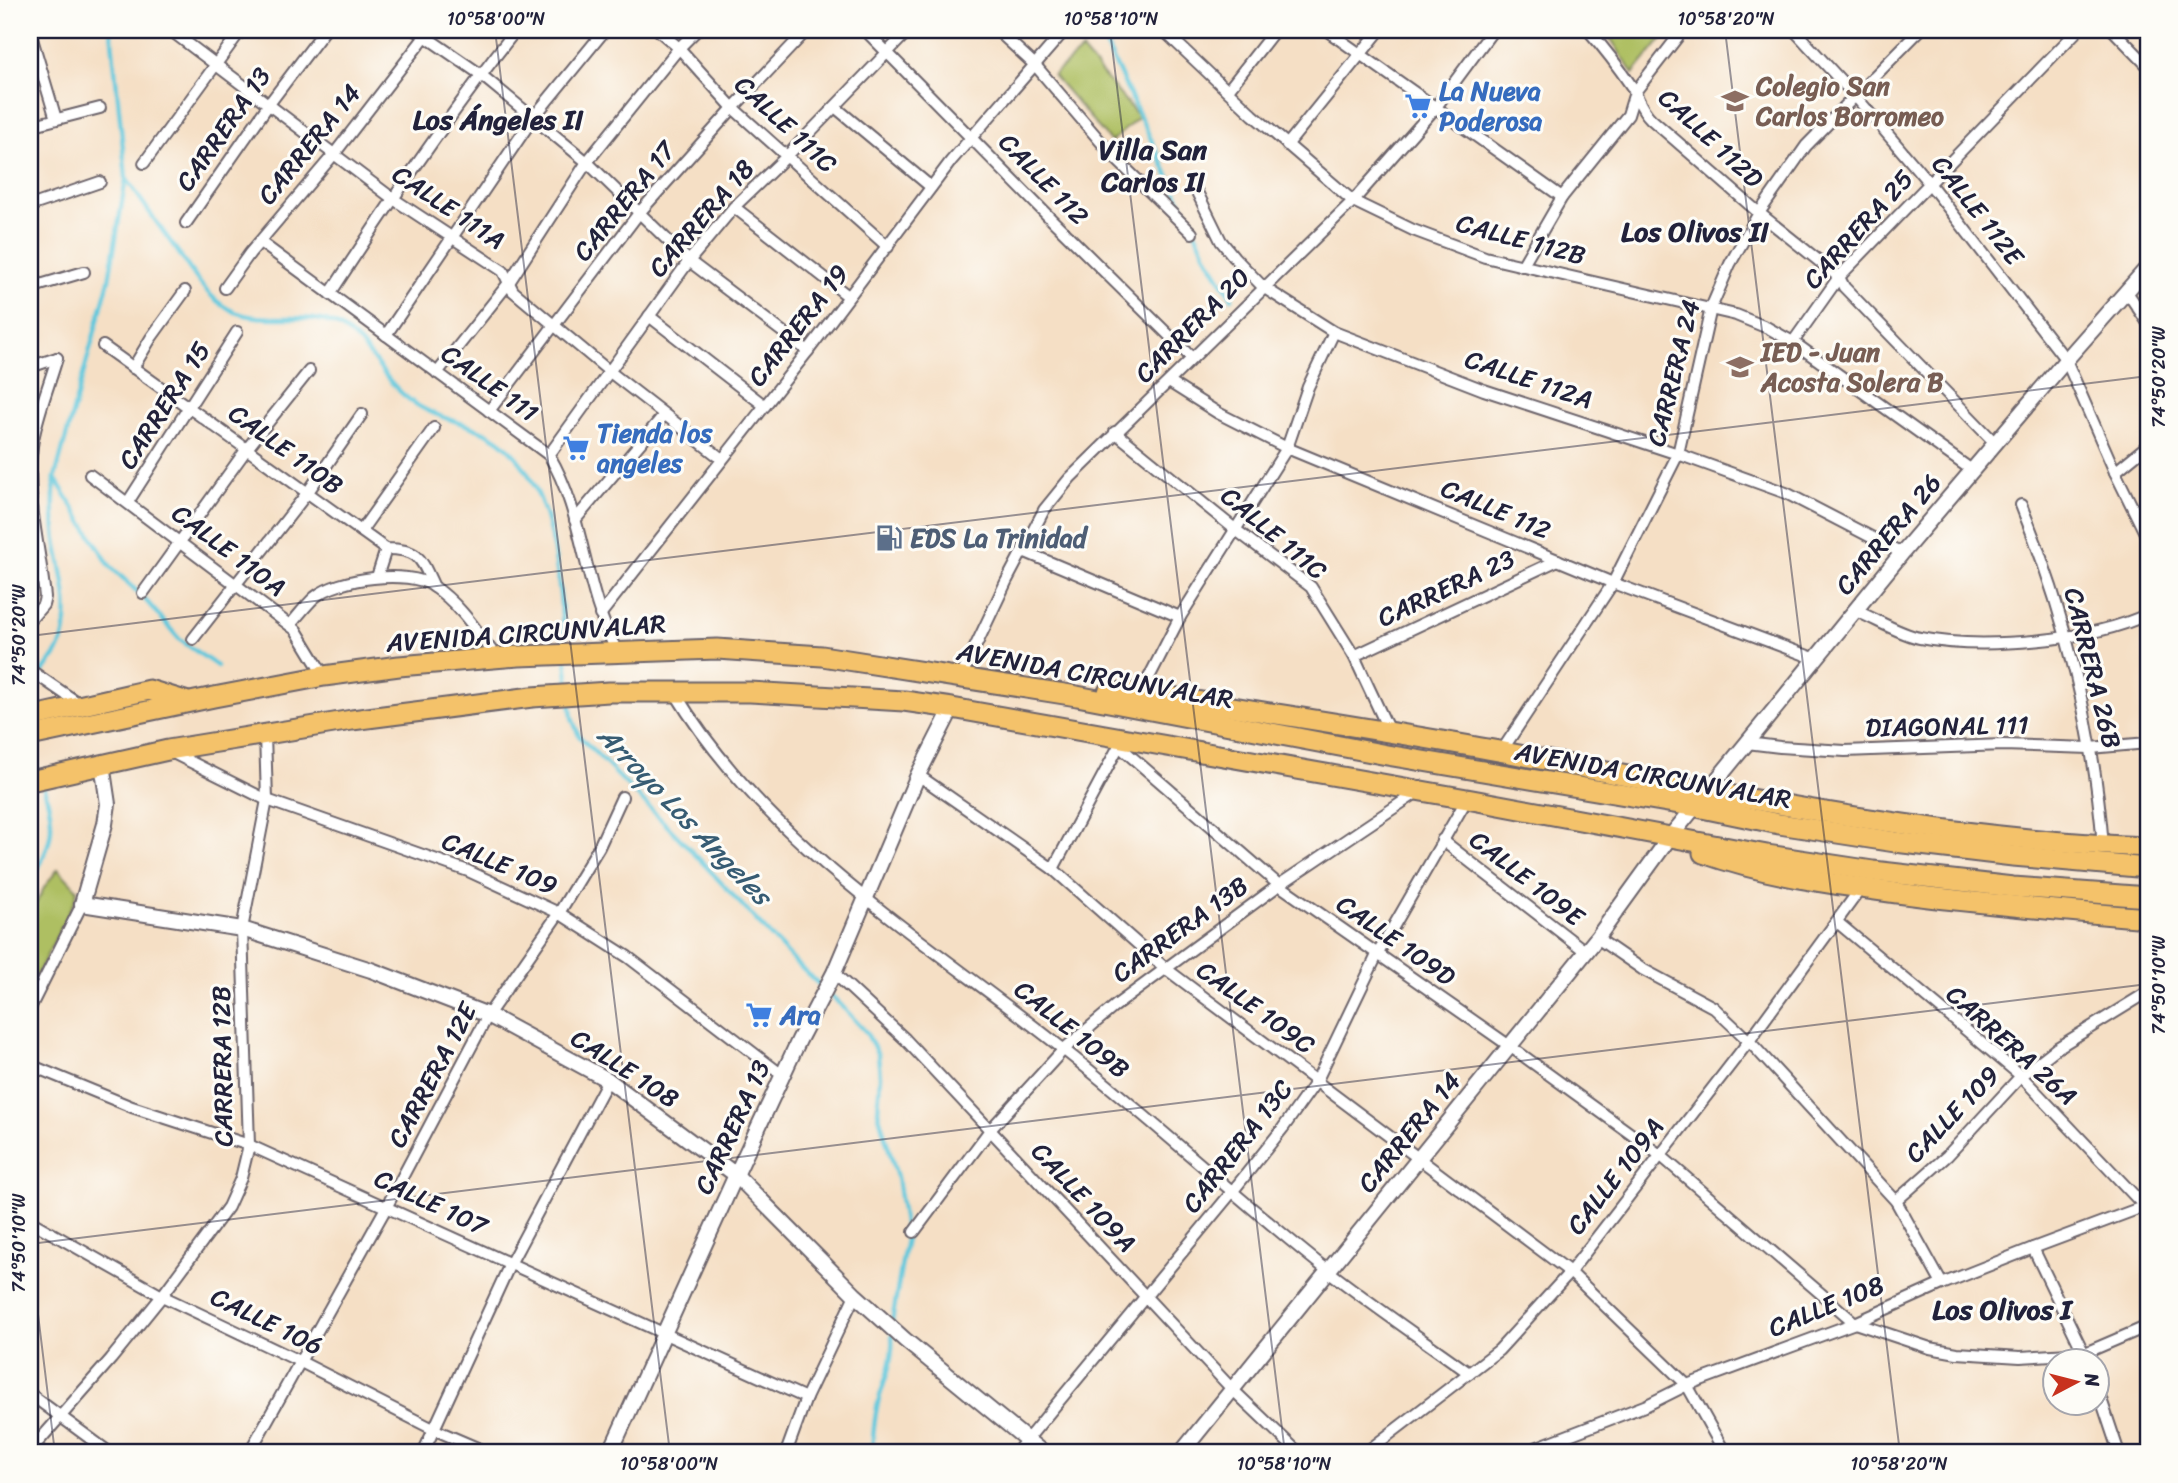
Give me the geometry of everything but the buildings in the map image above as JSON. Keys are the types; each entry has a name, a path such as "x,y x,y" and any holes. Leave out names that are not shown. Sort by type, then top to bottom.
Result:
{"highway":[{"name":"AVENIDA CIRCUNVALAR","path":"30,736 55,721 190,702 324,676 399,666 519,656 717,649 822,656 1077,696 1387,755 1703,800 1779,824 1895,842 2148,868"},
{"path":"30,717 55,721 82,705 149,690 190,702"},
{"path":"30,781 168,750 352,720 532,697 604,692 750,692 904,701 951,708 1121,742 1467,799 1873,871 2014,887 2148,897"},
{"path":"1077,696 1089,692 1141,694 1390,733 1501,752 1703,800 1995,837 2148,847"},
{"path":"1670,837 1703,853 1740,866 1861,888 1968,902 2148,919"}],"street":[{"name":"CALLE 111A","path":"170,30 393,198 503,271 513,292 722,459"},
{"path":"144,163 241,30"},
{"name":"CARRERA 13","path":"186,223 269,104 325,30"},
{"path":"330,293 393,198 481,74 516,30"},
{"path":"386,335 533,118 605,30"},
{"name":"CALLE 111C","path":"658,30 679,48 733,108 888,247"},
{"path":"438,373 508,284 587,162 679,48 697,30"},
{"name":"CARRERA 17","path":"489,411 639,213 807,30"},
{"name":"CALLE 112","path":"865,30 1192,358"},
{"name":"CARRERA 18","path":"549,455 689,261 734,207 909,30"},
{"path":"997,30 1035,65 1113,156 1192,233"},
{"name":"CARRERA 19","path":"601,619 888,247 931,187 1065,30"},
{"name":"CALLE 112B","path":"1163,30 1176,34 1228,90 1353,201 1413,230 1485,257 1711,308 1768,328 1793,342 1973,471"},
{"path":"1228,90 1275,30"},
{"path":"1326,30 1562,197"},
{"path":"1287,145 1380,30"},
{"name":"CARRERA 20","path":"960,679 1044,510 1070,478 1353,201 1436,107 1493,30"},
{"name":"CALLE 112D","path":"1588,30 1612,57 1635,92 1641,108 1651,119 1759,213 1839,277 1844,288 1996,444"},
{"path":"1522,267 1562,197 1629,115 1635,92 1683,30"},
{"name":"CALLE 112E","path":"1794,30 1856,97 1929,183 2066,360 2148,539"},
{"name":"CARRERA 24","path":"1501,752 1613,583 1678,454 1711,308 1730,264 1759,213 1806,146 1920,30"},
{"name":"CARRERA 25","path":"1793,342 1839,277 2078,30"},
{"path":"2113,30 2148,66"},
{"path":"30,32 56,119"},
{"path":"423,32 481,74 587,162 689,261 808,351"},
{"name":"CARRERA 14","path":"225,288 335,153 423,32"},
{"path":"835,107 931,187"},
{"path":"30,126 100,108"},
{"path":"30,206 100,182"},
{"name":"CALLE 112A","path":"1192,182 1221,241 1263,287 1334,332 1485,390 1786,493 1902,553"},
{"path":"734,207 848,296"},
{"name":"CALLE 111","path":"260,242 549,455 566,489 601,619 617,651"},
{"name":"CARRERA 26","path":"1670,837 1703,800 1902,553 2148,267"},
{"path":"30,271 32,287 84,272"},
{"path":"133,368 151,338 186,291"},
{"path":"2127,292 2148,323"},
{"path":"649,316 765,406"},
{"name":"CARRERA 15","path":"128,502 237,332"},
{"path":"1141,694 1180,617 1287,448 1308,387 1334,332"},
{"name":"CALLE 110B","path":"103,346 386,549 404,549 415,554 420,558 434,587 468,619 497,658"},
{"path":"30,367 57,358 31,446 32,515 45,597 43,605 30,620"},
{"path":"143,593 246,450 309,371"},
{"name":"CALLE 112","path":"1169,382 1218,414 1287,448 1613,583 1816,659"},
{"path":"193,639 308,492 362,414"},
{"path":"575,520 664,415"},
{"path":"361,531 434,428"},
{"name":"CALLE 111C","path":"1115,432 1311,587 1354,656 1390,733"},
{"path":"2115,472 2148,445"},
{"name":"CALLE 110A","path":"90,475 300,633 324,676"},
{"name":"CARRERA 26B","path":"2021,505 2066,636 2098,786 2104,846"},
{"path":"377,577 386,549"},
{"path":"1023,551 1180,617"},
{"name":"CARRERA 23","path":"1354,656 1558,560"},
{"name":"CALLE 110B","path":"290,625 316,596 348,583 377,577 411,579 434,587"},
{"path":"1856,611 1917,638 1961,643 2005,643 2066,636 2134,620 2148,614"},
{"name":"CALLE 111","path":"595,652 601,619"},
{"path":"30,670 82,705"},
{"name":"CALLE 109B","path":"675,693 697,729 761,805 866,899 1064,1049 1328,1270 1469,1373"},
{"name":"CARRERA 13","path":"610,1453 782,1075 832,976 918,775 951,708"},
{"name":"CARRERA 12B","path":"30,1451 162,1296 228,1207 241,1178 249,1145 242,929 267,800 265,734"},
{"path":"1053,869 1121,742"},
{"name":"CALLE 109D","path":"1121,742 1279,885 1377,956 1511,1046 1660,1155 1854,1323"},
{"name":"DIAGONAL 111","path":"1747,743 1817,750 1875,751 2003,745 2090,748 2148,743"},
{"name":"CALLE 109","path":"168,750 267,800 468,871 558,913 628,957 782,1075"},
{"path":"30,1008 82,904 105,824 108,804 102,764"},
{"name":"CALLE 109C","path":"918,775 1053,869 1165,968 1570,1272"},
{"name":"CARRERA 13B","path":"914,1232 990,1130 1064,1049 1115,1006 1279,885 1419,792"},
{"name":"CARRERA 12E","path":"249,1453 387,1206 488,1015 558,913 599,847 622,797"},
{"name":"CARRERA 13C","path":"1016,1453 1232,1192 1317,1080 1377,956 1467,799"},
{"name":"CARRERA 14","path":"1181,1453 1597,938 1670,837"},
{"name":"CALLE 109E","path":"1442,840 1585,951"},
{"name":"CALLE 109A","path":"1365,1453 1499,1350 1570,1272 1749,1041 1861,888"},
{"name":"CALLE 108","path":"82,904 242,929 371,970 488,1015 608,1080 736,1175 855,1295 905,1340 1043,1453"},
{"name":"CARRERA 26A","path":"1836,922 2021,1076 2147,1207"},
{"name":"CALLE 109E","path":"1597,938 1642,969 1713,1007 1749,1041 1896,1201 1942,1284"},
{"name":"CALLE 109A","path":"832,976 905,1039 1231,1388 1299,1453"},
{"name":"CALLE 109","path":"1896,1201 1947,1156 2021,1076 2057,1048 2148,992"},
{"name":"CALLE 107","path":"30,1065 132,1107 249,1145 806,1398"},
{"path":"423,1453 510,1264 608,1080"},
{"name":"CALLE 108","path":"1522,1453 1647,1405 1687,1385 1854,1323 1942,1284 2147,1207"},
{"name":"CALLE 106","path":"30,1221 162,1296 433,1429 489,1453"},
{"path":"2034,1248 2081,1346"},
{"path":"1570,1272 1687,1385 1725,1453"},
{"path":"786,1453 806,1398 855,1295"},
{"path":"1854,1323 1930,1348 1957,1353 2042,1357"},
{"path":"2108,1346 2148,1326"},
{"path":"30,1394 110,1453"},
{"path":"2107,1416 2119,1453"}],"green space":[{"path":"1600,30 1669,30 1633,74 1613,42"},
{"path":"1082,50 1139,117 1111,142 1053,75"},
{"path":"58,869 77,889 76,898 30,989 30,915 45,886"}],"waterway":[{"name":"Arroyo Los Angeles","path":"30,691 59,649 65,629 66,594 54,520 55,477 109,280 126,178 111,30"},
{"path":"1099,30 1208,259 1232,298"},
{"name":"Arroyo Los Angeles","path":"126,178 198,280 222,305 250,316 309,318 336,325 358,341 393,384 414,403 491,436 501,442 519,461 544,510 551,538 557,567 565,650"},
{"path":"55,478 110,566 142,596 180,640 217,666"},
{"name":"Arroyo Los Angeles","path":"566,659 569,688"},
{"name":"Arroyo Los Angeles","path":"570,700 572,718 579,736 688,847 794,961 841,1005 866,1032 878,1055 878,1112 897,1177 906,1238 892,1322"},
{"name":"Arroyo Los Angeles","path":"30,743 39,775"},
{"path":"30,884 48,846 50,835 50,812 42,783"},
{"name":"Arroyo Los Angeles","path":"872,1453 876,1412 891,1360 892,1335"}],"place":[{"name":"Colegio San Carlos Borromeo","path":"1735,101"},
{"name":"La Nueva Poderosa","path":"1418,106"},
{"name":"IED - Juan Acosta Solera B","path":"1740,367"},
{"name":"Tienda los angeles","path":"576,448"},
{"name":"EDS La Trinidad","path":"889,538"},
{"name":"Ara","path":"759,1015"}],"district":[{"name":"Los Ángeles II","path":"498,119"},
{"name":"Villa San Carlos II","path":"1153,165"},
{"name":"Los Olivos II","path":"1695,231"},
{"name":"Los Olivos I","path":"2002,1309"}]}
